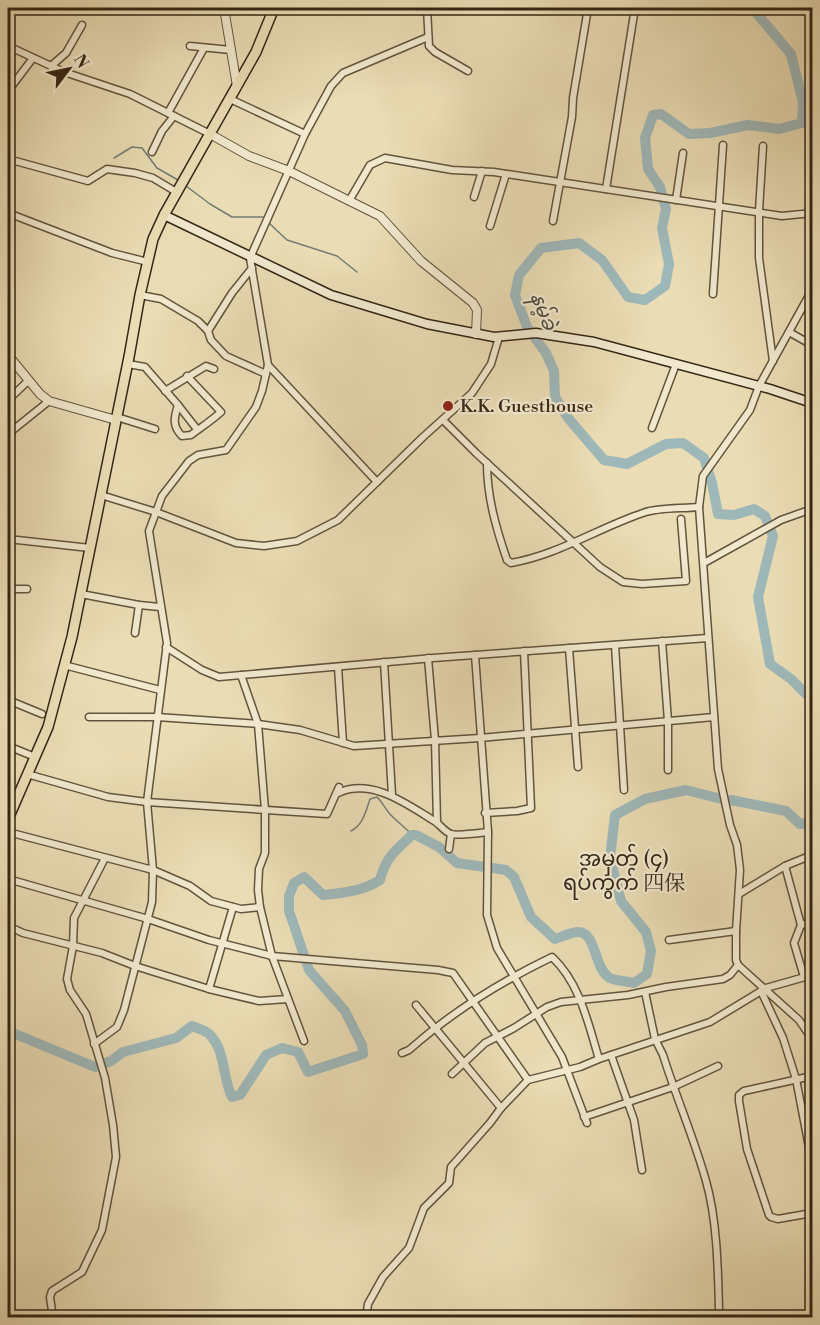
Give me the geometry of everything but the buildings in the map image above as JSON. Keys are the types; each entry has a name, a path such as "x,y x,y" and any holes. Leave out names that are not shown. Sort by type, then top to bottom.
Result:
{"highway":[{"path":"8,819 48,727 64,665 81,594 153,239 164,215 256,52 274,8"}],"main road":[{"path":"164,215 331,295 427,324 499,337 532,333 594,342 759,386 813,403"}],"street":[{"path":"224,8 237,86"},
{"path":"427,8 429,46 435,52 468,71"},
{"path":"553,221 572,117 588,8"},
{"path":"606,189 635,8"},
{"path":"51,66 66,53 82,25"},
{"path":"94,1044 117,1027 124,1010 152,902 153,870 147,802 166,647 149,531 162,496 193,457 226,450 256,407 268,364 250,258 305,134 331,86 344,74 428,37"},
{"path":"8,45 64,72 130,94 249,156 289,171 380,216 421,261 473,303 477,310 476,334"},
{"path":"190,46 231,50"},
{"path":"152,152 204,48"},
{"path":"8,91 33,58"},
{"path":"230,99 305,134"},
{"path":"713,294 723,145"},
{"path":"763,147 759,258 773,361"},
{"path":"673,200 683,153"},
{"path":"349,201 370,165 385,158 452,170 506,174 782,216 813,213"},
{"path":"8,159 88,181 107,169 135,173 153,178 178,193"},
{"path":"474,197 482,171"},
{"path":"490,226 506,174"},
{"path":"8,213 112,254 148,262"},
{"path":"208,331 232,293 252,268"},
{"path":"812,291 759,386 750,410 703,476 699,507 718,769 730,825 737,844 740,870 735,954 738,964 799,1020 813,1039"},
{"path":"140,295 161,298 198,321 226,356 266,374"},
{"path":"789,332 813,345"},
{"path":"101,495 156,512 236,543 264,546 297,541 338,520 472,393 491,364 499,337"},
{"path":"8,355 40,394 49,401 155,429"},
{"path":"128,364 145,367 196,428"},
{"path":"268,364 377,482"},
{"path":"652,428 676,364"},
{"path":"165,391 206,366 214,369"},
{"path":"178,405 174,421 177,432 182,436 190,435 196,428 203,426 221,412 187,376"},
{"path":"8,400 29,380"},
{"path":"8,434 49,401"},
{"path":"443,420 600,567 622,582 642,584 686,581 681,519"},
{"path":"487,463 487,487 497,530 507,560 511,563 529,560 575,543 642,513 699,507"},
{"path":"704,563 781,520 813,509"},
{"path":"8,539 90,548"},
{"path":"8,589 27,590"},
{"path":"81,594 160,607"},
{"path":"135,633 139,605"},
{"path":"166,647 202,670 219,677 428,658 708,638"},
{"path":"662,641 668,721 668,770"},
{"path":"615,645 624,790"},
{"path":"569,648 578,767"},
{"path":"485,813 531,808 524,651"},
{"path":"475,655 488,832 487,915 489,928 497,948 568,1070 571,1085 585,1120 673,1087 718,1066"},
{"path":"428,658 435,741 437,823"},
{"path":"384,662 392,795"},
{"path":"64,665 160,690"},
{"path":"338,667 343,743"},
{"path":"241,675 258,724 265,810 265,853 259,869 260,907 272,956 304,1041"},
{"path":"8,700 42,714"},
{"path":"89,717 157,717 258,724 300,730 354,746 480,738 714,717"},
{"path":"8,746 35,757"},
{"path":"27,774 108,797 147,802 327,814 338,790 371,790 392,795 412,805 418,812 451,834 488,832"},
{"path":"8,832 153,870 190,886 211,901 242,909 260,907"},
{"path":"449,849 451,834"},
{"path":"739,894 785,866 813,855"},
{"path":"53,1317 50,1297 52,1292 82,1272 102,1230 116,1157 114,1125 105,1078 86,1014 70,990 67,979 73,946 74,918 105,858"},
{"path":"785,866 801,925 794,943 804,977"},
{"path":"8,879 148,919 223,944 272,956 438,969 453,973 528,1080"},
{"path":"209,989 233,907"},
{"path":"801,925 813,922"},
{"path":"8,926 23,933 102,953 209,989 259,1000 288,999"},
{"path":"669,940 736,931"},
{"path":"402,1053 474,1000 513,976 552,957 561,965 581,999 599,1059"},
{"path":"452,1074 485,1043 536,1013 561,1002 628,995 723,979 730,975 738,964"},
{"path":"366,1317 368,1304 383,1277 409,1248 424,1208 449,1183 451,1167 528,1080 568,1070 710,1022 763,989 813,975"},
{"path":"763,989 783,1038 796,1079 813,1163"},
{"path":"645,992 655,1040 663,1055 706,1181 717,1257 719,1309"},
{"path":"416,1005 501,1108"},
{"path":"611,1055 634,1120 642,1170"},
{"path":"813,1076 744,1090 739,1101 747,1149 769,1215 778,1219 813,1213"}],"waterway":[{"name":"နမ့်ခဲ","path":"752,8 791,54 803,102 802,123 779,129 748,125 710,133 689,134 661,114 653,115 645,138 648,169 660,187 666,209 662,228 669,264 665,286 645,300 628,297 602,260 579,243 541,248 519,275 515,295 527,327 546,353 554,371 555,397 568,418 604,460 627,464 666,444 683,443 704,458 718,514 734,515 754,509 765,516 773,536 758,597 770,664 791,679 812,700"},
{"path":"114,158 132,147 142,148 157,168 178,180"},
{"path":"186,186 232,217 264,218"},
{"path":"268,222 287,240 337,256 357,272"},
{"path":"8,1031 95,1067 111,1061 123,1052 176,1038 192,1026 203,1030 214,1040 221,1056 232,1097 240,1095 266,1055 282,1048 298,1052 308,1072 363,1054 362,1045 345,1011 309,970 289,911 289,896 294,883 304,877 323,895 367,887 380,880 392,855 412,835 439,847 457,863 506,870 514,877 531,917 555,939 575,932 584,934 589,938 605,974 612,979 634,983 647,974 651,951 646,932 621,901 610,858 615,815 645,799 686,790 721,799"},
{"path":"351,831 361,821 370,799 377,797 389,813 412,835"},
{"name":"နမ့်ခဲ","path":"731,800 786,811 800,824 812,822"}],"place":[{"name":"K.K. Guesthouse","path":"448,406"}],"district":[{"name":"အမှတ် (၄) ရပ်ကွက် 四保","path":"624,871"}]}
